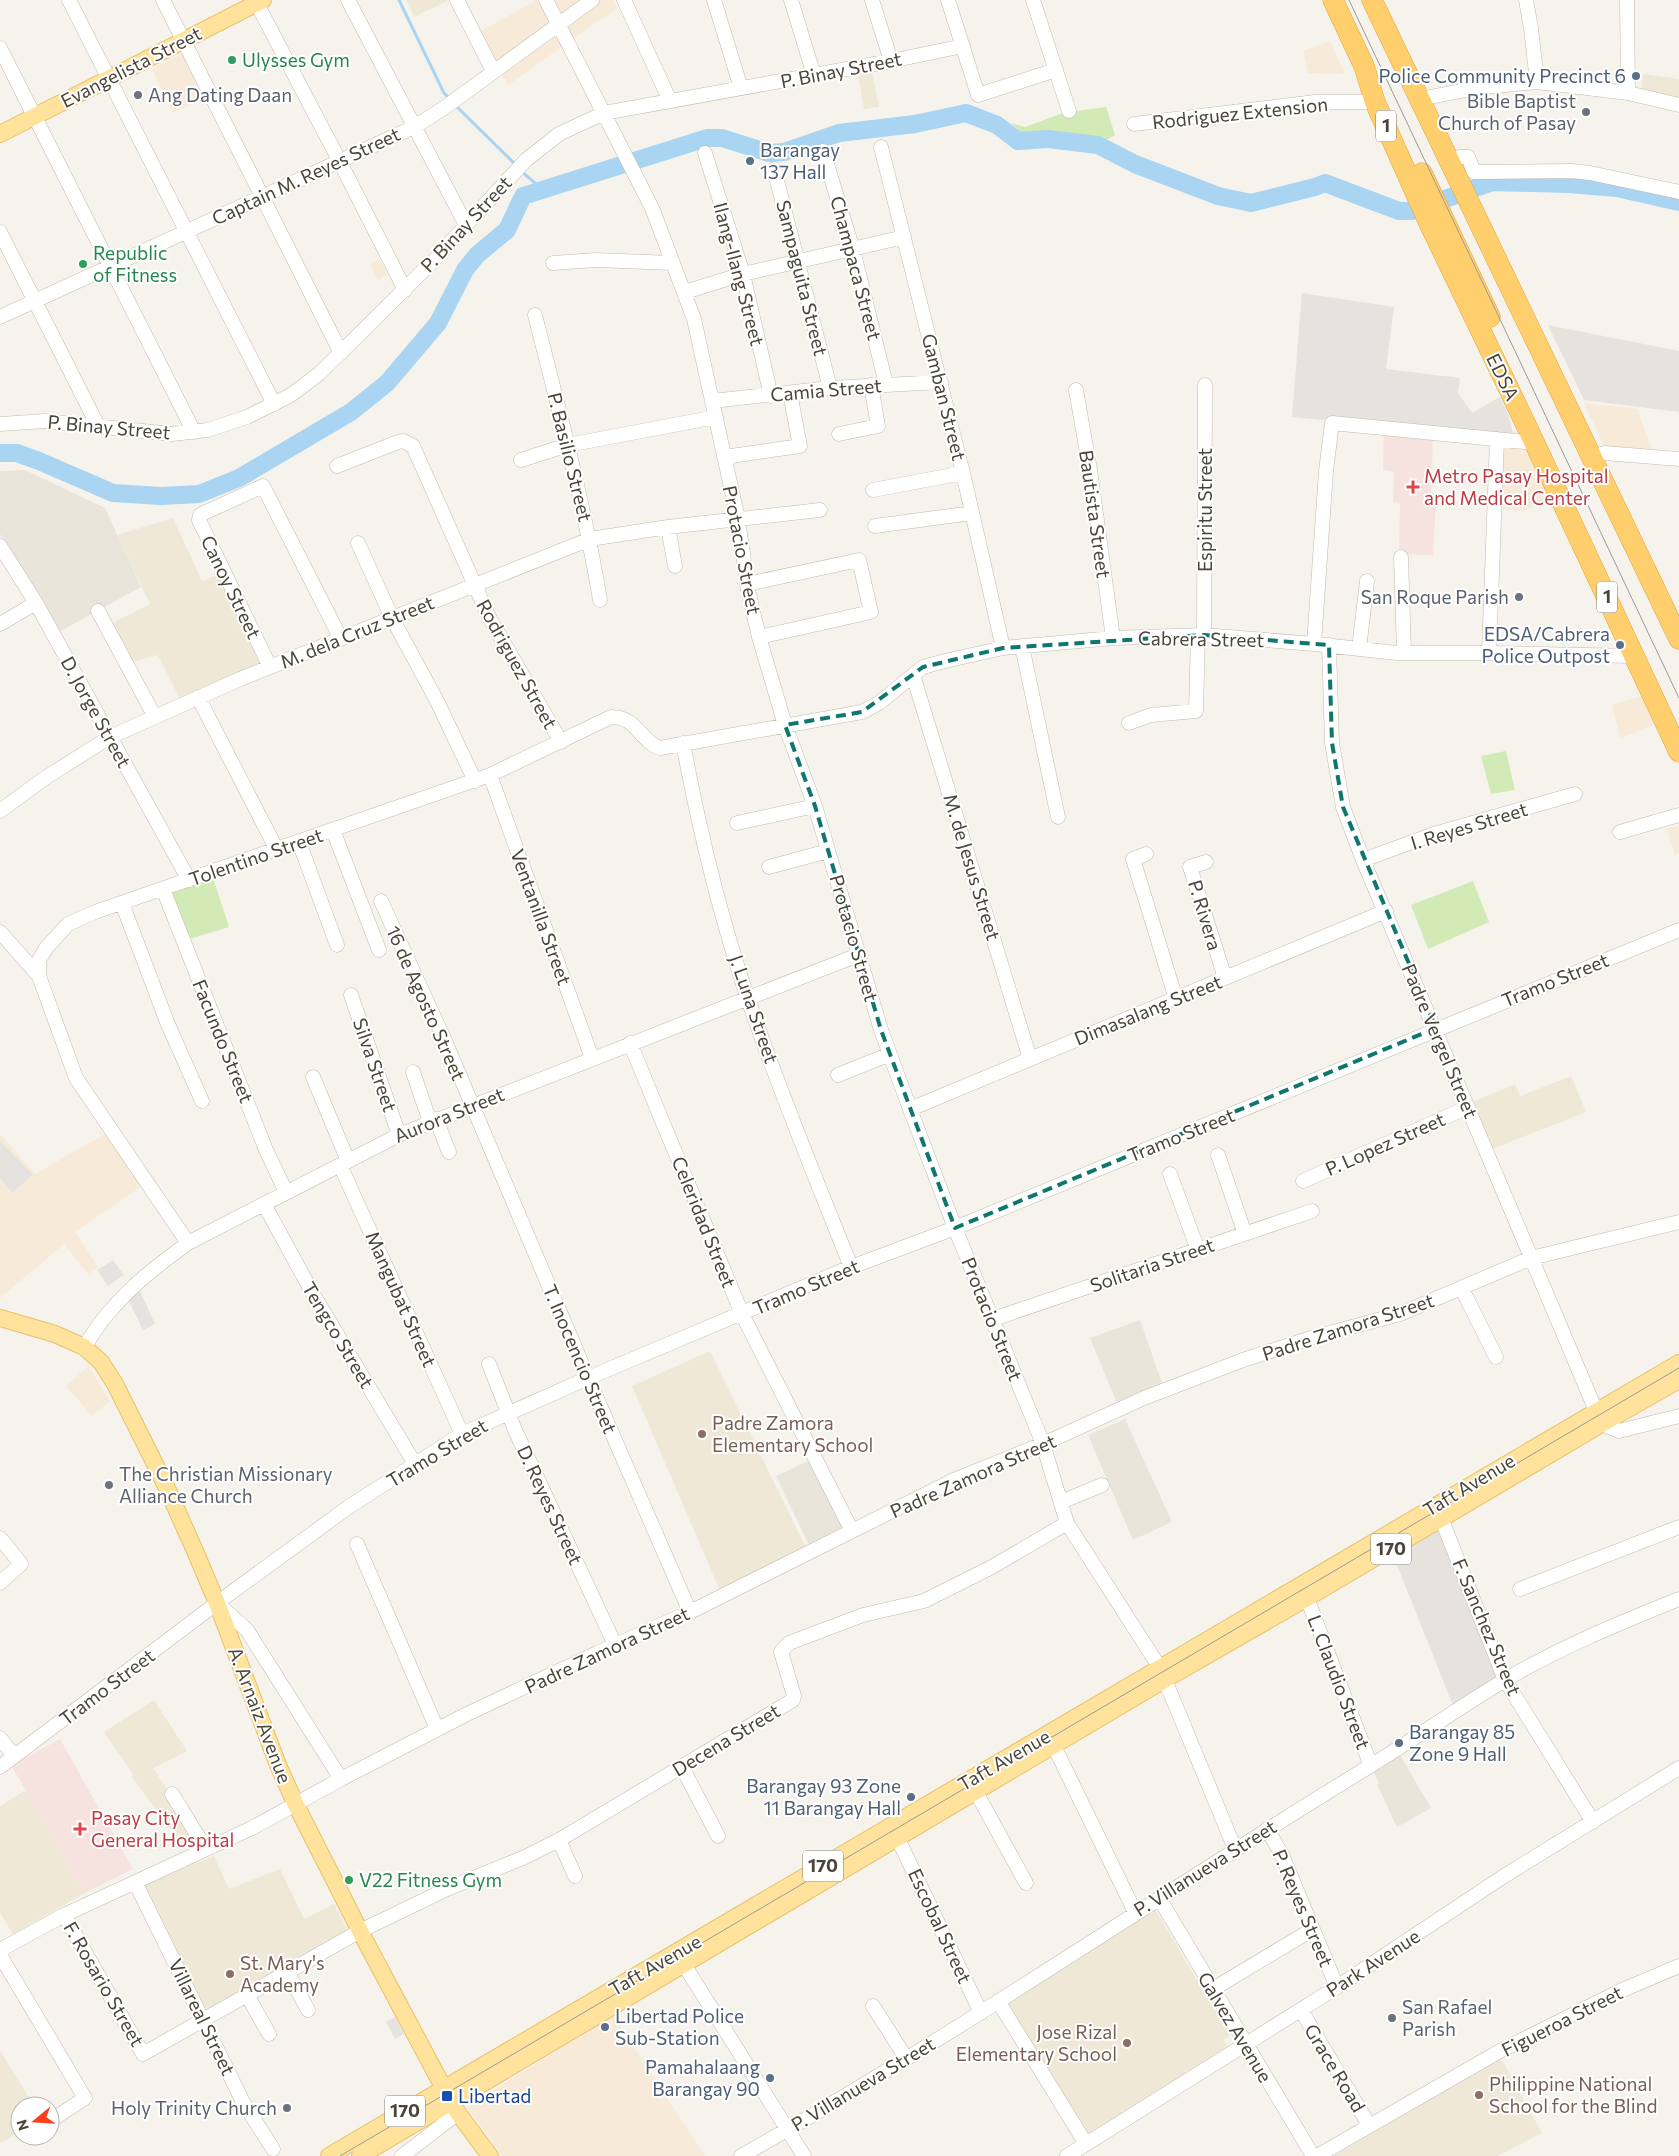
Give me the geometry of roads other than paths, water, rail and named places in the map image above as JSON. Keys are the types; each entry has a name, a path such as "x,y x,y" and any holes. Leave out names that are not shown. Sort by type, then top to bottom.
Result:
{"highway":[{"name":"EDSA","path":"1333,0 1364,66 1376,102 1418,181 1428,221 1535,443 1679,752"},
{"name":"1","path":"1372,0 1679,639"},
{"path":"1364,66 1387,100 1418,181 1679,722"}],"main road":[{"name":"Evangelista Street","path":"0,134 258,1"},
{"name":"A. Arnaiz Avenue","path":"0,1318 55,1334 84,1347 100,1362 119,1392 166,1486 217,1603 260,1719 296,1805 360,1931 452,2101 490,2156"},
{"name":"Taft Avenue","path":"360,2156 452,2101 680,1958 1599,1417 1679,1363"},
{"name":"Taft Avenue","path":"1599,1417 1679,1380"},
{"name":"Taft Avenue","path":"1162,1674 1307,1598 1438,1512"},
{"name":"Taft Avenue","path":"813,1880 898,1839 913,1821 976,1792 1004,1768"},
{"name":"Taft Avenue","path":"329,2156 452,2101"}],"street":[{"path":"70,0 274,404"},
{"path":"163,0 341,353"},
{"path":"348,0 466,225"},
{"path":"457,0 494,71"},
{"name":"Protacio Street","path":"546,0 652,208 694,319 738,519 747,584 759,638 785,725 815,806 858,955 910,1109 955,1228 1043,1444 1067,1523 1162,1674 1235,1849"},
{"name":"Captain M. Reyes Street","path":"0,317 262,195 414,127 444,108 592,0"},
{"path":"624,0 670,100"},
{"path":"714,0 741,88"},
{"path":"791,0 814,75"},
{"path":"872,0 891,61"},
{"path":"948,0 978,95 1056,70"},
{"path":"1034,0 1069,111"},
{"path":"1526,0 1537,82"},
{"path":"1627,0 1628,93"},
{"path":"258,1 404,290"},
{"name":"P. Binay Street","path":"2,421 45,421 152,433 194,432 225,425 274,404 304,387 404,290 526,160 559,134 604,113 891,61 963,46"},
{"path":"0,48 194,432"},
{"path":"1420,99 1476,88 1537,82 1628,93 1679,105"},
{"name":"Rodriguez Extension","path":"1134,124 1315,102 1376,102"},
{"name":"Gamban Street","path":"881,146 963,474 1003,648"},
{"name":"Champaca Street","path":"823,151 853,250 886,384"},
{"name":"Ilang-Ilang Street","path":"705,153 743,274 771,396"},
{"path":"1451,163 1460,157 1468,157 1474,172 1572,171 1590,173 1679,192"},
{"name":"Sampaguita Street","path":"774,169 830,388"},
{"path":"0,232 98,426"},
{"path":"685,292 743,274 904,237"},
{"path":"553,263 596,260 673,262"},
{"name":"P. Basilio Street","path":"535,315 590,539 600,600"},
{"name":"Camia Street","path":"712,401 790,394 830,388 940,382"},
{"path":"839,434 878,426 871,385"},
{"name":"Espiritu Street","path":"1129,723 1151,715 1196,711 1201,635 1205,385"},
{"name":"Bautista Street","path":"1076,390 1090,470 1113,638"},
{"path":"724,457 800,446 790,394"},
{"path":"520,460 568,445 716,417"},
{"path":"1314,644 1326,471 1332,423 1535,443"},
{"path":"1489,653 1497,439"},
{"path":"336,466 398,442 403,441 413,446 474,585"},
{"path":"1592,458 1604,452 1679,459"},
{"path":"873,490 963,474"},
{"name":"Canoy Street","path":"270,667 199,520 200,515 264,487 341,639"},
{"name":"M. dela Cruz Street","path":"0,811 45,778 110,737 270,667 590,539 820,510"},
{"path":"875,526 972,513"},
{"path":"668,528 675,566"},
{"path":"358,543 392,618 437,701 475,781"},
{"name":"D. Jorge Street","path":"0,546 36,603 189,880"},
{"path":"1401,557 1404,653"},
{"path":"747,584 859,560 871,612 759,638"},
{"path":"1359,649 1367,581"},
{"name":"Rodriguez Street","path":"474,585 489,616 561,742"},
{"path":"0,624 36,603"},
{"path":"98,611 155,717"},
{"name":"Cabrera Street","path":"785,725 862,712 879,703 923,668 945,660 1003,648 1113,638 1201,635 1404,653 1635,656"},
{"name":"Padre Vergel Street","path":"1329,645 1334,752 1343,807 1363,860 1436,1028 1599,1417"},
{"path":"1022,646 1058,817"},
{"name":"M. de Jesus Street","path":"913,675 1030,1059"},
{"path":"198,697 277,850"},
{"name":"Tolentino Street","path":"39,976 39,960 47,947 68,924 122,903 475,781 611,717 619,717 632,723 654,746 660,748 785,725"},
{"name":"J. Luna Street","path":"683,743 696,810 748,999 851,1267"},
{"name":"Ventanilla Street","path":"490,775 592,1058"},
{"name":"I. Reyes Street","path":"1363,860 1434,834 1575,794"},
{"path":"737,823 815,806"},
{"path":"1620,832 1679,815"},
{"path":"333,830 379,950"},
{"path":"299,842 337,945"},
{"path":"769,867 828,851"},
{"path":"1146,854 1133,859 1176,998"},
{"name":"P. Rivera","path":"1206,862 1190,868 1225,978"},
{"name":"Facundo Street","path":"162,890 266,1150 286,1192"},
{"name":"16 de Agosto Street","path":"381,902 445,1041 471,1105"},
{"path":"122,903 167,1022 202,1101"},
{"name":"Dimasalang Street","path":"910,1109 1386,911"},
{"name":"Tramo Street","path":"0,1767 217,1603 350,1506 462,1434 508,1412 851,1267 955,1228 1274,1097 1436,1028 1679,930"},
{"path":"0,932 39,976 76,1078 188,1243"},
{"name":"Aurora Street","path":"84,1347 110,1310 131,1288 161,1262 188,1243 286,1192 399,1135 471,1105 858,955"},
{"name":"Silva Street","path":"351,995 399,1135"},
{"name":"Celeridad Street","path":"630,1043 742,1314 852,1531"},
{"path":"838,1075 890,1054"},
{"path":"413,1072 433,1121 449,1152"},
{"name":"Mangubat Street","path":"313,1077 344,1163 462,1434"},
{"name":"T. Inocencio Street","path":"471,1105 518,1210 588,1378 690,1612"},
{"name":"P. Lopez Street","path":"1302,1181 1468,1107"},
{"path":"1218,1155 1245,1234"},
{"path":"1170,1174 1198,1250"},
{"name":"Tengco Street","path":"264,1204 304,1278 416,1464"},
{"name":"Solitaria Street","path":"993,1319 1312,1211"},
{"name":"Padre Zamora Street","path":"0,1950 64,1915 296,1805 341,1779 437,1729 615,1645 690,1612 954,1480 1043,1444 1144,1398 1243,1360 1311,1338 1393,1317 1531,1258 1679,1222"},
{"path":"1462,1289 1496,1357"},
{"name":"D. Reyes Street","path":"489,1364 508,1412 615,1645"},
{"path":"1599,1417 1619,1431 1678,1420"},
{"path":"1060,1502 1102,1485"},
{"name":"F. Sanchez Street","path":"1438,1512 1505,1680 1593,1822"},
{"name":"Decena Street","path":"143,2054 360,1931 447,1888 525,1858 559,1840 793,1700 794,1696 781,1652 789,1643 863,1615 924,1601 992,1567 1067,1523"},
{"path":"1520,1589 1679,1527"},
{"path":"0,1538 21,1564 0,1582"},
{"path":"357,1544 437,1729"},
{"name":"L. Claudio Street","path":"1307,1598 1371,1766"},
{"name":"P. Villanueva Street","path":"742,2156 981,2013 1135,1912 1371,1766 1505,1680 1565,1648 1679,1599"},
{"path":"217,1603 247,1630 341,1779"},
{"path":"0,1738 14,1756"},
{"path":"1051,1740 1135,1912"},
{"path":"682,1767 718,1836"},
{"name":"Park Avenue","path":"1067,2156 1337,1987 1501,1878 1679,1768"},
{"path":"976,1792 1026,1883"},
{"path":"172,1794 206,1849"},
{"name":"P. Reyes Street","path":"1267,1829 1282,1855 1337,1987"},
{"name":"Escobal Street","path":"898,1839 981,2013"},
{"path":"559,1840 575,1876"},
{"name":"Villareal Street","path":"135,1882 243,2102 273,2149"},
{"name":"Galvez Avenue","path":"1159,1898 1313,2156"},
{"name":"F. Rosario Street","path":"64,1915 143,2054"},
{"path":"1213,1989 1313,1929"},
{"path":"0,1955 85,2098 60,2114"},
{"path":"680,1958 804,2156"},
{"name":"Figueroa Street","path":"1317,2156 1500,2051 1574,2012 1679,1966"},
{"path":"287,1971 308,2010"},
{"path":"247,1995 268,2034"},
{"path":"998,2001 1086,2144"},
{"path":"873,2006 906,2058"},
{"name":"Grace Road","path":"1300,2010 1369,2125"},
{"path":"402,2156 452,2101"}],"waterway":[{"path":"399,0 444,93 450,99"},
{"path":"454,104 516,165"},
{"path":"0,453 17,453 113,493 161,496 199,494 239,478 351,412 387,383 438,323 465,270 477,255 507,230 523,196 707,138 722,138 769,153 784,152 839,133 915,124 966,113 997,125 1018,141 1048,139 1098,145 1135,164 1218,196 1251,203 1325,183 1399,211 1412,211 1492,182 1569,184 1617,188 1679,202"},
{"path":"521,171 542,189"}],"tram line":[{"path":"1349,0 1679,698"},
{"path":"340,2156 1679,1368"}],"place":[{"name":"Ulysses Gym","path":"232,60"},
{"name":"Police Community Precinct 6","path":"1636,76"},
{"name":"Ang Dating Daan","path":"138,95"},
{"name":"Bible Baptist Church of Pasay","path":"1586,112"},
{"name":"Barangay 137 Hall","path":"750,161"},
{"name":"Republic of Fitness","path":"83,264"},
{"name":"Metro Pasay Hospital and Medical Center","path":"1413,487"},
{"name":"San Roque Parish","path":"1519,597"},
{"name":"EDSA/Cabrera Police Outpost","path":"1620,645"},
{"name":"Padre Zamora Elementary School","path":"702,1434"},
{"name":"The Christian Missionary Alliance Church","path":"109,1485"},
{"name":"Barangay 85 Zone 9 Hall","path":"1399,1743"},
{"name":"Barangay 93 Zone 11 Barangay Hall","path":"911,1797"},
{"name":"Pasay City General Hospital","path":"80,1829"},
{"name":"V22 Fitness Gym","path":"349,1880"},
{"name":"St. Mary's Academy","path":"230,1974"},
{"name":"San Rafael Parish","path":"1392,2018"},
{"name":"Libertad Police Sub-Station","path":"605,2027"},
{"name":"Jose Rizal Elementary School","path":"1127,2043"},
{"name":"Pamahalaang Barangay 90","path":"770,2078"},
{"name":"Philippine National School for the Blind","path":"1479,2095"},
{"name":"Libertad","path":"447,2096"},
{"name":"Holy Trinity Church","path":"287,2108"}]}
